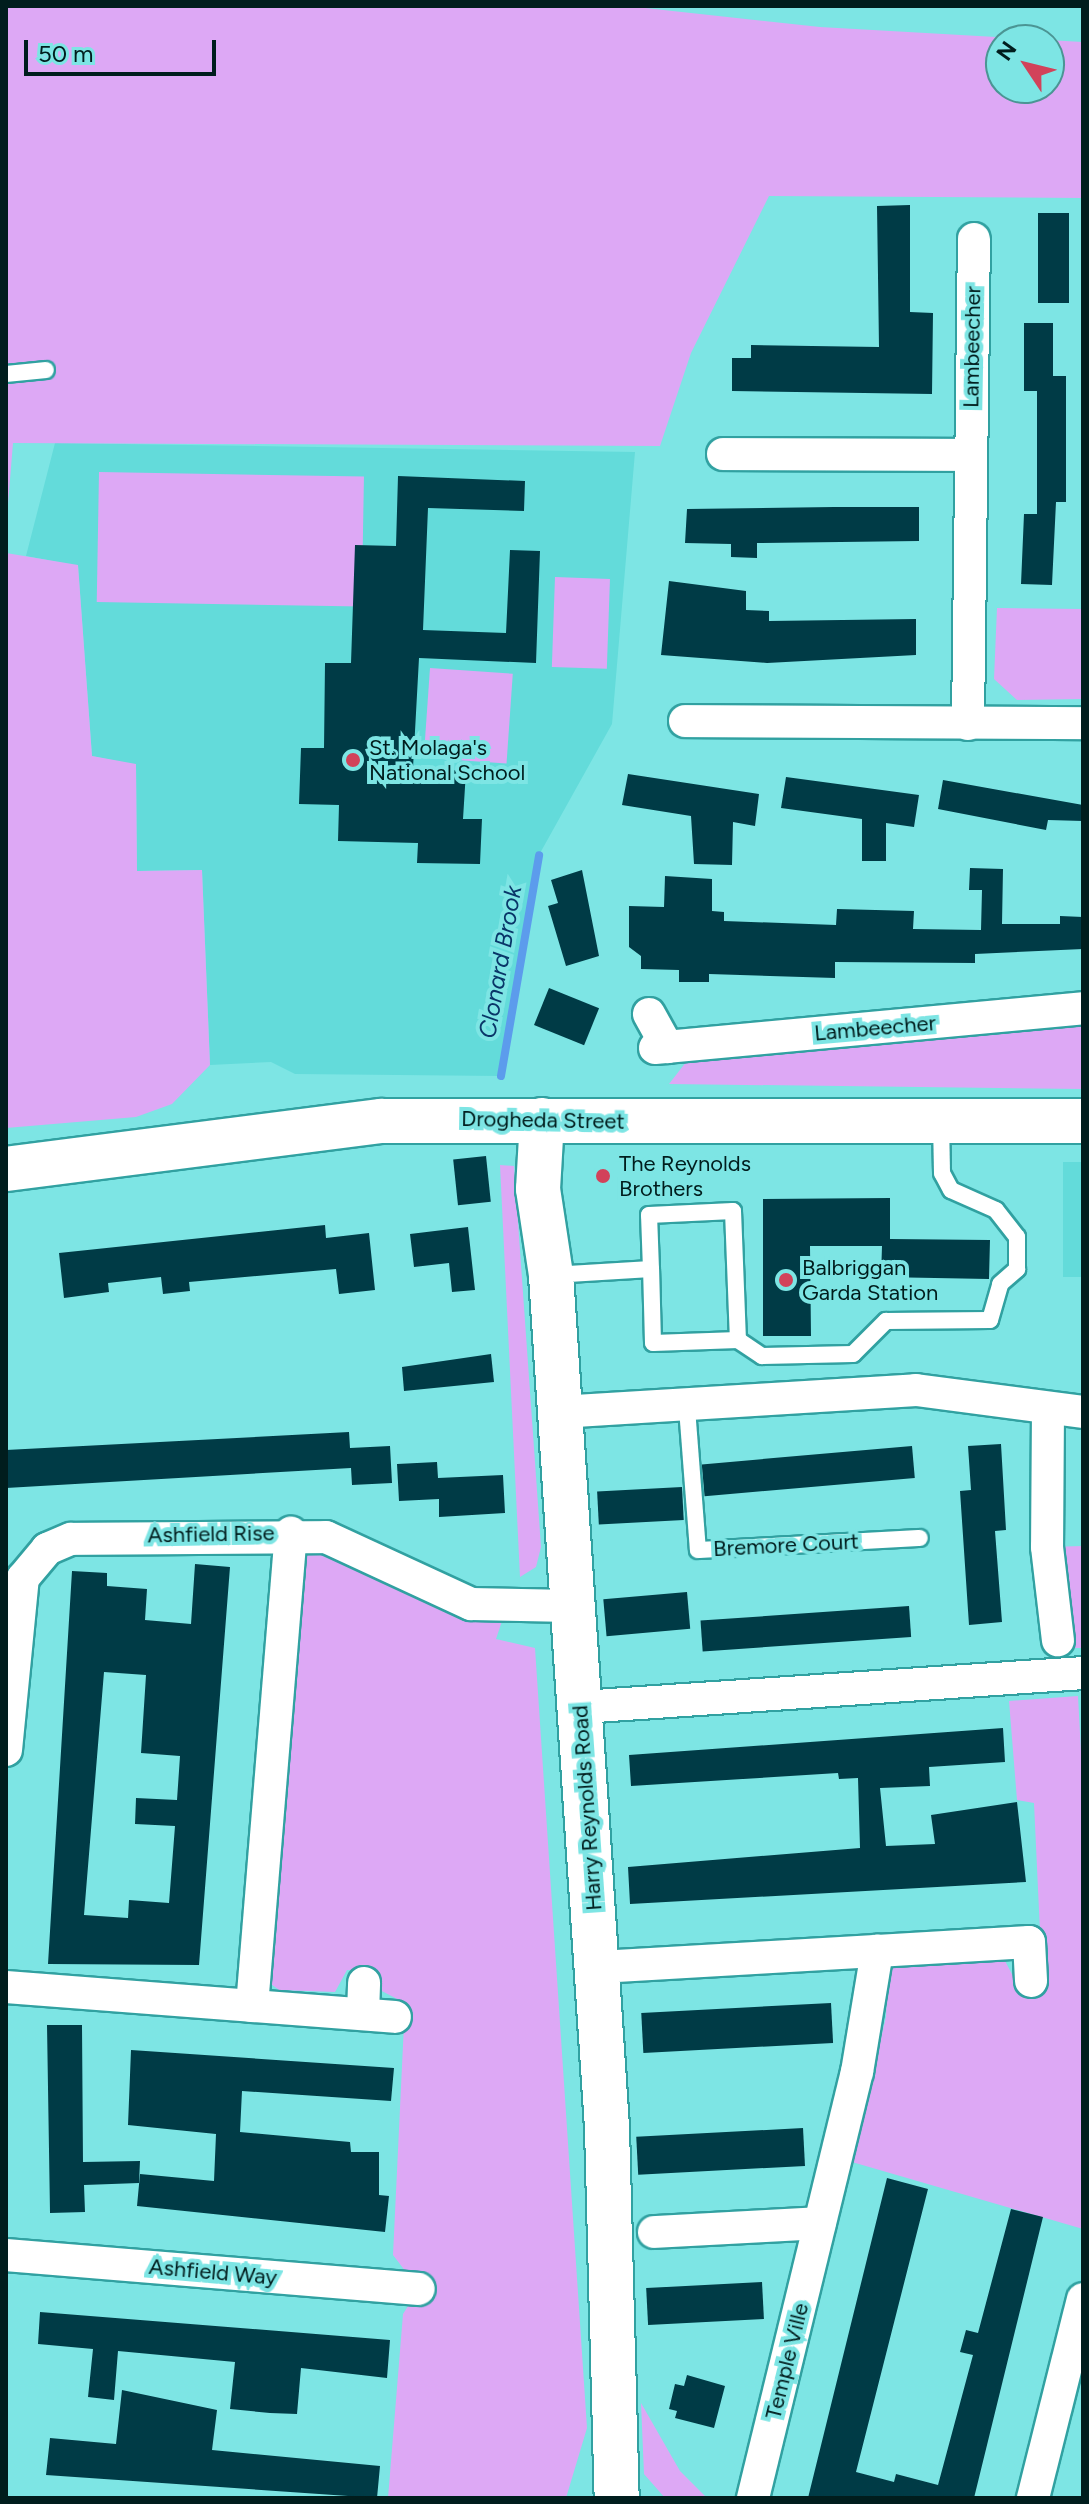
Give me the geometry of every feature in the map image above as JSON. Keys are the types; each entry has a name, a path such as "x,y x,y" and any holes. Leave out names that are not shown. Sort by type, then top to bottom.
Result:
{"street":[{"name":"Lambeecher","path":"968,724 974,239"},
{"path":"723,454 971,455"},
{"path":"685,721 1083,723"},
{"name":"Lambeecher","path":"649,1014 661,1048 1083,1008"},
{"name":"Harry Reynolds Road","path":"542,1120 538,1189 551,1275 571,1606 581,1707 598,1967 617,2498"},
{"name":"Drogheda Street","path":"6,1169 381,1121 1083,1121"},
{"path":"559,1412 687,1408 916,1390 1083,1412"},
{"path":"1048,1409 1047,1547 1058,1640"},
{"path":"252,2006 291,1533"},
{"name":"Ashfield Rise","path":"6,1750 16,1604 23,1578 47,1549 110,1536 291,1533 362,1549 471,1604 571,1606"},
{"path":"581,1707 1083,1673"},
{"path":"598,1967 1029,1942 1031,1981"},
{"name":"Temple Ville","path":"753,2498 820,2223 877,1951"},
{"path":"6,1987 252,2006 364,1999 395,2017"},
{"path":"654,2232 820,2223"},
{"name":"Ashfield Way","path":"6,2255 419,2289"},
{"path":"1033,2498 1083,2299"}],"lane":[{"path":"6,374 46,370"},
{"path":"738,1340 733,1211 649,1215 653,1343 738,1340 762,1356 853,1354 886,1321 990,1320 1000,1284 1017,1269 1017,1237 996,1210 963,1198 943,1179 941,1123"},
{"path":"551,1275 651,1269"},
{"name":"Bremore Court","path":"687,1408 698,1550 920,1538"}],"shaded area":[{"path":"6,6 627,6 820,27 985,36 985,104 1065,104 1065,41 1083,42 1083,198 769,196 691,353 660,446 13,443 6,529"},
{"name":"St. Molaga's National School","path":"55,443 635,452 612,724 539,855 501,1076 295,1074 271,1062 210,1065 202,870 137,871 136,765 92,756 78,566 26,556"},
{"path":"99,472 364,477 362,607 97,602"},
{"path":"6,553 78,565 92,756 136,764 137,871 202,870 210,1065 172,1104 136,1117 6,1128"},
{"path":"555,577 610,579 607,669 552,667"},
{"path":"997,608 1083,609 1083,699 1017,700 994,679"},
{"path":"430,668 513,674 507,764 424,758"},
{"path":"1083,1019 1083,1089 669,1084 690,1057"},
{"path":"1063,1162 1083,1162 1083,1277 1063,1277"},
{"path":"500,1165 514,1166 541,1547 536,1567 520,1577"},
{"path":"1083,1546 1083,1648 1074,1648 1058,1640 1047,1547"},
{"path":"318,1551 506,1609 496,1639 535,1648 587,2428 566,2498 388,2498 403,2314 419,2289 393,2255 405,2003 376,1988 374,1971 347,1970 335,1992 279,1990 267,1981 304,1554"},
{"path":"1078,1696 1083,1789 1083,2229 852,2162 886,2017 888,1967 899,1957 1004,1959 1014,1978 1042,1975 1034,1803 1017,1800 1009,1701"},
{"path":"641,2403 680,2471 707,2498 665,2498 644,2474"}],"building":[{"path":"910,205 910,312 933,313 932,394 732,391 732,358 751,358 751,345 879,347 877,206"},
{"path":"1038,213 1069,213 1069,303 1038,303"},
{"path":"1024,323 1053,323 1053,376 1066,376 1066,502 1056,502 1052,585 1021,584 1024,514 1037,514 1037,391 1024,391"},
{"path":"398,476 525,481 524,511 428,508 423,630 506,633 510,550 540,551 536,663 419,658 413,768 466,771 463,819 482,819 480,864 417,863 418,843 338,841 339,805 299,804 301,748 324,748 325,663 351,663 355,545 396,546"},
{"path":"919,507 919,541 757,543 757,558 731,557 731,544 685,543 687,509"},
{"path":"669,581 746,591 746,610 769,611 769,621 916,619 916,655 767,663 661,655"},
{"path":"628,774 759,794 755,826 733,822 732,865 694,864 691,816 622,805"},
{"path":"786,777 919,795 914,827 886,823 886,861 862,861 862,819 781,808"},
{"path":"943,780 1083,805 1083,821 1048,820 1046,830 938,809"},
{"path":"970,868 1003,869 1002,924 1060,924 1060,916 1083,917 1083,949 975,954 975,963 835,962 835,978 709,974 709,982 679,982 679,970 641,969 641,956 629,947 629,906 664,907 665,876 712,879 712,911 724,912 724,921 836,925 837,909 914,911 913,929 981,930 982,890 969,890"},
{"path":"582,870 599,956 566,966 548,906 558,903 551,880"},
{"path":"549,988 599,1008 584,1045 534,1025"},
{"path":"486,1156 491,1202 458,1205 453,1159"},
{"path":"890,1198 890,1239 990,1240 989,1279 881,1277 882,1246 810,1246 811,1336 763,1336 763,1199"},
{"path":"325,1225 326,1238 369,1233 375,1290 339,1294 336,1269 189,1282 190,1291 163,1294 161,1277 108,1283 109,1292 64,1298 59,1253"},
{"path":"468,1227 475,1290 452,1292 449,1263 414,1267 410,1234"},
{"path":"491,1354 494,1382 404,1391 402,1367"},
{"path":"349,1432 350,1448 390,1446 392,1483 352,1485 351,1468 6,1488 6,1450"},
{"path":"1001,1444 1006,1530 995,1531 1002,1622 969,1625 960,1491 971,1490 968,1446"},
{"path":"912,1446 915,1478 705,1496 702,1464"},
{"path":"437,1462 438,1478 503,1475 505,1513 439,1517 439,1499 399,1501 397,1464"},
{"path":"682,1487 684,1520 599,1524 597,1491"},
{"path":"195,1564 230,1567 199,1965 48,1964 72,1571 107,1573 107,1586 147,1589 145,1620 191,1624","holes":["104,1672 146,1675 141,1753 180,1756 177,1800 136,1798 135,1824 175,1826 169,1903 129,1900 128,1918 84,1915"]},
{"path":"687,1592 690,1629 607,1636 603,1599"},
{"path":"909,1606 911,1637 703,1652 701,1621"},
{"path":"1003,1728 1005,1762 929,1767 930,1786 880,1788 886,1846 935,1844 931,1815 1017,1802 1026,1882 630,1904 628,1867 860,1848 858,1778 839,1779 838,1773 631,1786 629,1755"},
{"path":"831,2003 833,2043 643,2053 641,2013"},
{"path":"47,2025 82,2025 83,2162 140,2161 139,2183 84,2185 85,2212 50,2213"},
{"path":"131,2050 394,2068 391,2101 242,2091 240,2132 350,2142 351,2152 379,2152 379,2195 389,2196 385,2232 137,2206 140,2174 214,2181 216,2134 128,2125"},
{"path":"803,2128 805,2166 638,2175 636,2137"},
{"path":"887,2178 928,2189 856,2472 894,2482 896,2474 938,2485 973,2355 960,2352 966,2330 978,2333 1011,2209 1043,2217 974,2498 808,2498"},
{"path":"762,2282 764,2319 648,2325 646,2288"},
{"path":"40,2312 390,2340 387,2378 301,2368 297,2414 230,2409 235,2362 118,2351 114,2400 88,2397 93,2349 38,2344"},
{"path":"687,2375 725,2386 714,2428 675,2418 677,2411 669,2409 675,2384 684,2386"},
{"path":"122,2390 217,2410 212,2450 380,2466 377,2498 46,2475 50,2438 116,2444"}],"waterway":[{"name":"Clonard Brook","path":"501,1076 539,855"}],"place":[{"name":"St. Molaga's National School","path":"353,760"},
{"name":"The Reynolds Brothers","path":"603,1176"},
{"name":"Balbriggan Garda Station","path":"786,1280"}]}
